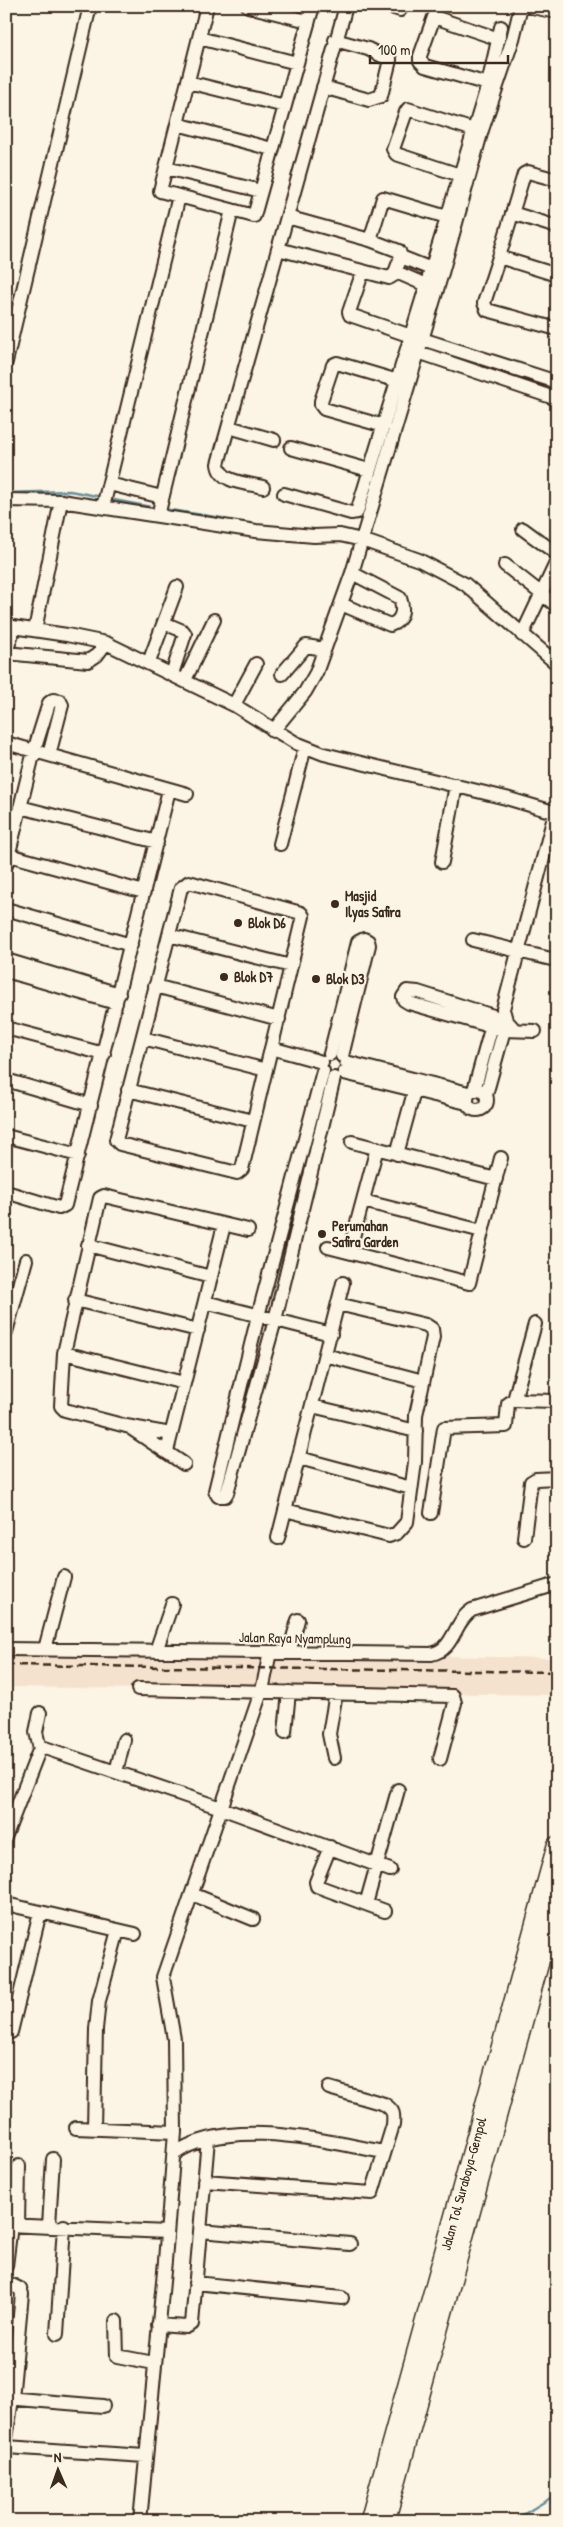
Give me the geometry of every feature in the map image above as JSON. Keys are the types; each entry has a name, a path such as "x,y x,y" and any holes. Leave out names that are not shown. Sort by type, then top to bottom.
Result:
{"highway":[{"name":"Jalan Tol Surabaya–Gempol","path":"370,2521 555,1851"},
{"name":"Jalan Tol Surabaya–Gempol","path":"385,2521 557,1896"}],"street":[{"path":"6,362 90,6"},
{"path":"207,6 160,191 254,216 312,6"},
{"path":"248,6 308,21"},
{"path":"263,487 224,477 219,472 218,464 346,6"},
{"path":"284,494 354,514 398,381 416,337 510,48 521,6"},
{"path":"527,6 557,12"},
{"path":"437,271 447,217 488,84 500,33 435,12 420,56 420,62 425,66 488,84"},
{"path":"199,38 297,63"},
{"path":"323,87 369,100 376,99 381,96 390,66 390,60 380,53 336,40"},
{"path":"188,82 285,106"},
{"path":"460,175 396,154 393,149 408,109 474,130"},
{"path":"177,124 272,149"},
{"path":"166,168 261,191"},
{"path":"557,180 528,172 524,174 484,303 487,310 557,329"},
{"path":"106,497 179,196"},
{"path":"370,240 382,198 447,217"},
{"path":"160,507 232,210"},
{"path":"512,213 557,227"},
{"path":"278,249 389,278 396,272 401,257 399,251 370,240 287,217"},
{"path":"401,257 437,271"},
{"path":"499,257 557,275"},
{"path":"362,271 349,312 350,316 557,382"},
{"path":"396,272 432,288"},
{"path":"273,731 305,692 316,673 352,573 418,352 416,337"},
{"path":"418,352 557,399"},
{"path":"384,426 324,409 321,405 321,400 333,365 337,363 398,381"},
{"path":"228,427 274,440"},
{"path":"291,448 369,470"},
{"path":"106,497 160,507"},
{"path":"6,500 61,500 106,497 160,507 266,532 340,535 362,540 419,560 457,580 478,594 557,664"},
{"path":"34,630 61,500"},
{"path":"523,529 557,554"},
{"path":"522,634 557,561"},
{"path":"505,565 542,592 557,606"},
{"path":"341,604 390,625 396,623 402,615 400,598 352,573"},
{"path":"149,662 177,587"},
{"path":"184,680 214,620"},
{"path":"164,623 183,631 185,634 172,674"},
{"path":"106,643 97,655 88,661 6,653 10,627 106,643 149,662 234,705 273,731 305,747 358,763 456,785 556,813 502,1022 486,1095 486,1104 479,1110 469,1108 470,1096 502,1022"},
{"path":"282,674 306,646 324,649"},
{"path":"234,705 256,664"},
{"path":"49,755 62,705 60,701 50,700 34,750 8,860 144,892"},
{"path":"6,743 186,794"},
{"path":"280,844 305,747"},
{"path":"442,862 456,785"},
{"path":"6,1192 63,1207 78,1156 170,790"},
{"path":"20,807 156,842"},
{"path":"189,882 302,914 279,1019 241,1171 237,1173 116,1142 169,935 181,888 189,882"},
{"path":"6,909 131,945"},
{"path":"169,935 291,966"},
{"path":"334,1065 275,1320 227,1492 222,1497 217,1495 215,1491 258,1316 334,1065 369,945 368,941 364,939 358,942 334,1065"},
{"path":"473,940 551,959"},
{"path":"6,960 118,998"},
{"path":"6,971 118,998"},
{"path":"155,986 279,1019"},
{"path":"502,1022 418,992 407,991 403,997 409,1003 502,1022 535,1031"},
{"path":"6,1028 104,1054"},
{"path":"142,1038 266,1070"},
{"path":"271,1048 334,1065 470,1096"},
{"path":"334,1065 414,1092 470,1096 478,1089 486,1095"},
{"path":"6,1080 91,1104"},
{"path":"128,1090 253,1121"},
{"path":"397,1154 414,1092"},
{"path":"6,1136 78,1156"},
{"path":"352,1142 496,1179"},
{"path":"350,1252 377,1148"},
{"path":"328,1247 469,1283 501,1158"},
{"path":"171,1434 126,1426 62,1408 64,1353 101,1196 248,1230"},
{"path":"363,1201 482,1231"},
{"path":"167,1451 224,1225"},
{"path":"88,1245 211,1277"},
{"path":"6,1332 26,1260"},
{"path":"278,1538 343,1284"},
{"path":"75,1300 198,1330"},
{"path":"205,1302 330,1334"},
{"path":"285,1510 389,1536 395,1535 406,1524 411,1488 416,1416 433,1337 430,1327 338,1304"},
{"path":"514,1400 535,1324"},
{"path":"64,1353 184,1383"},
{"path":"325,1355 423,1381"},
{"path":"431,1513 444,1427 504,1427 507,1424 508,1404 514,1400 557,1401"},
{"path":"312,1406 416,1431"},
{"path":"126,1426 167,1451 184,1464"},
{"path":"299,1458 411,1488"},
{"path":"524,1538 531,1482 536,1479 557,1478"},
{"path":"44,1649 64,1577"},
{"name":"Jalan Raya Nyamplung","path":"6,1649 424,1655 438,1653 446,1648 465,1615 472,1610 557,1584"},
{"path":"156,1651 172,1604"},
{"path":"288,1652 298,1620"},
{"path":"140,2521 175,2132 174,2039 163,1977 261,1691 270,1652"},
{"path":"138,1689 454,1697 455,1703 440,1759"},
{"path":"285,1732 289,1692"},
{"path":"334,1758 329,1734 336,1693"},
{"path":"6,1835 40,1749 36,1732 40,1713"},
{"path":"116,1772 124,1740"},
{"path":"40,1749 47,1748 221,1808 390,1870"},
{"path":"366,1904 398,1790"},
{"path":"330,1847 316,1882 317,1886 385,1911"},
{"path":"192,1894 253,1919"},
{"path":"6,1904 135,1934"},
{"path":"11,2032 40,1912"},
{"path":"94,2129 96,2029 99,2001 118,1930"},
{"path":"204,2181 372,2193 393,2125 394,2114 391,2108 384,2104 329,2088"},
{"path":"76,2128 175,2132"},
{"path":"174,2154 189,2144 235,2135 287,2136 384,2152"},
{"path":"158,2325 186,2327 192,2324 208,2139"},
{"path":"49,2226 53,2159"},
{"path":"6,2266 19,2166"},
{"path":"12,2225 167,2232"},
{"path":"57,2334 64,2226"},
{"path":"200,2231 350,2244"},
{"path":"6,2282 21,2291 10,2371 6,2439"},
{"path":"195,2284 342,2298"},
{"path":"116,2321 117,2356 154,2363"},
{"path":"9,2399 103,2406"},
{"path":"6,2447 146,2456"}],"shaded area":[{"path":"6,1649 557,1658 557,1695 6,1687"}],"waterway":[{"path":"6,493 70,491 102,497"},
{"path":"109,499 156,508"},
{"path":"164,509 222,518"},
{"path":"513,2521 557,2494"}],"railway":[{"path":"6,1665 557,1672"}],"place":[{"name":"Masjid Ilyas Safira","path":"335,904"},
{"name":"Blok D6","path":"238,923"},
{"name":"Blok D7","path":"224,977"},
{"name":"Blok D3","path":"316,979"},
{"name":"Perumahan Safira Garden","path":"322,1234"}]}
